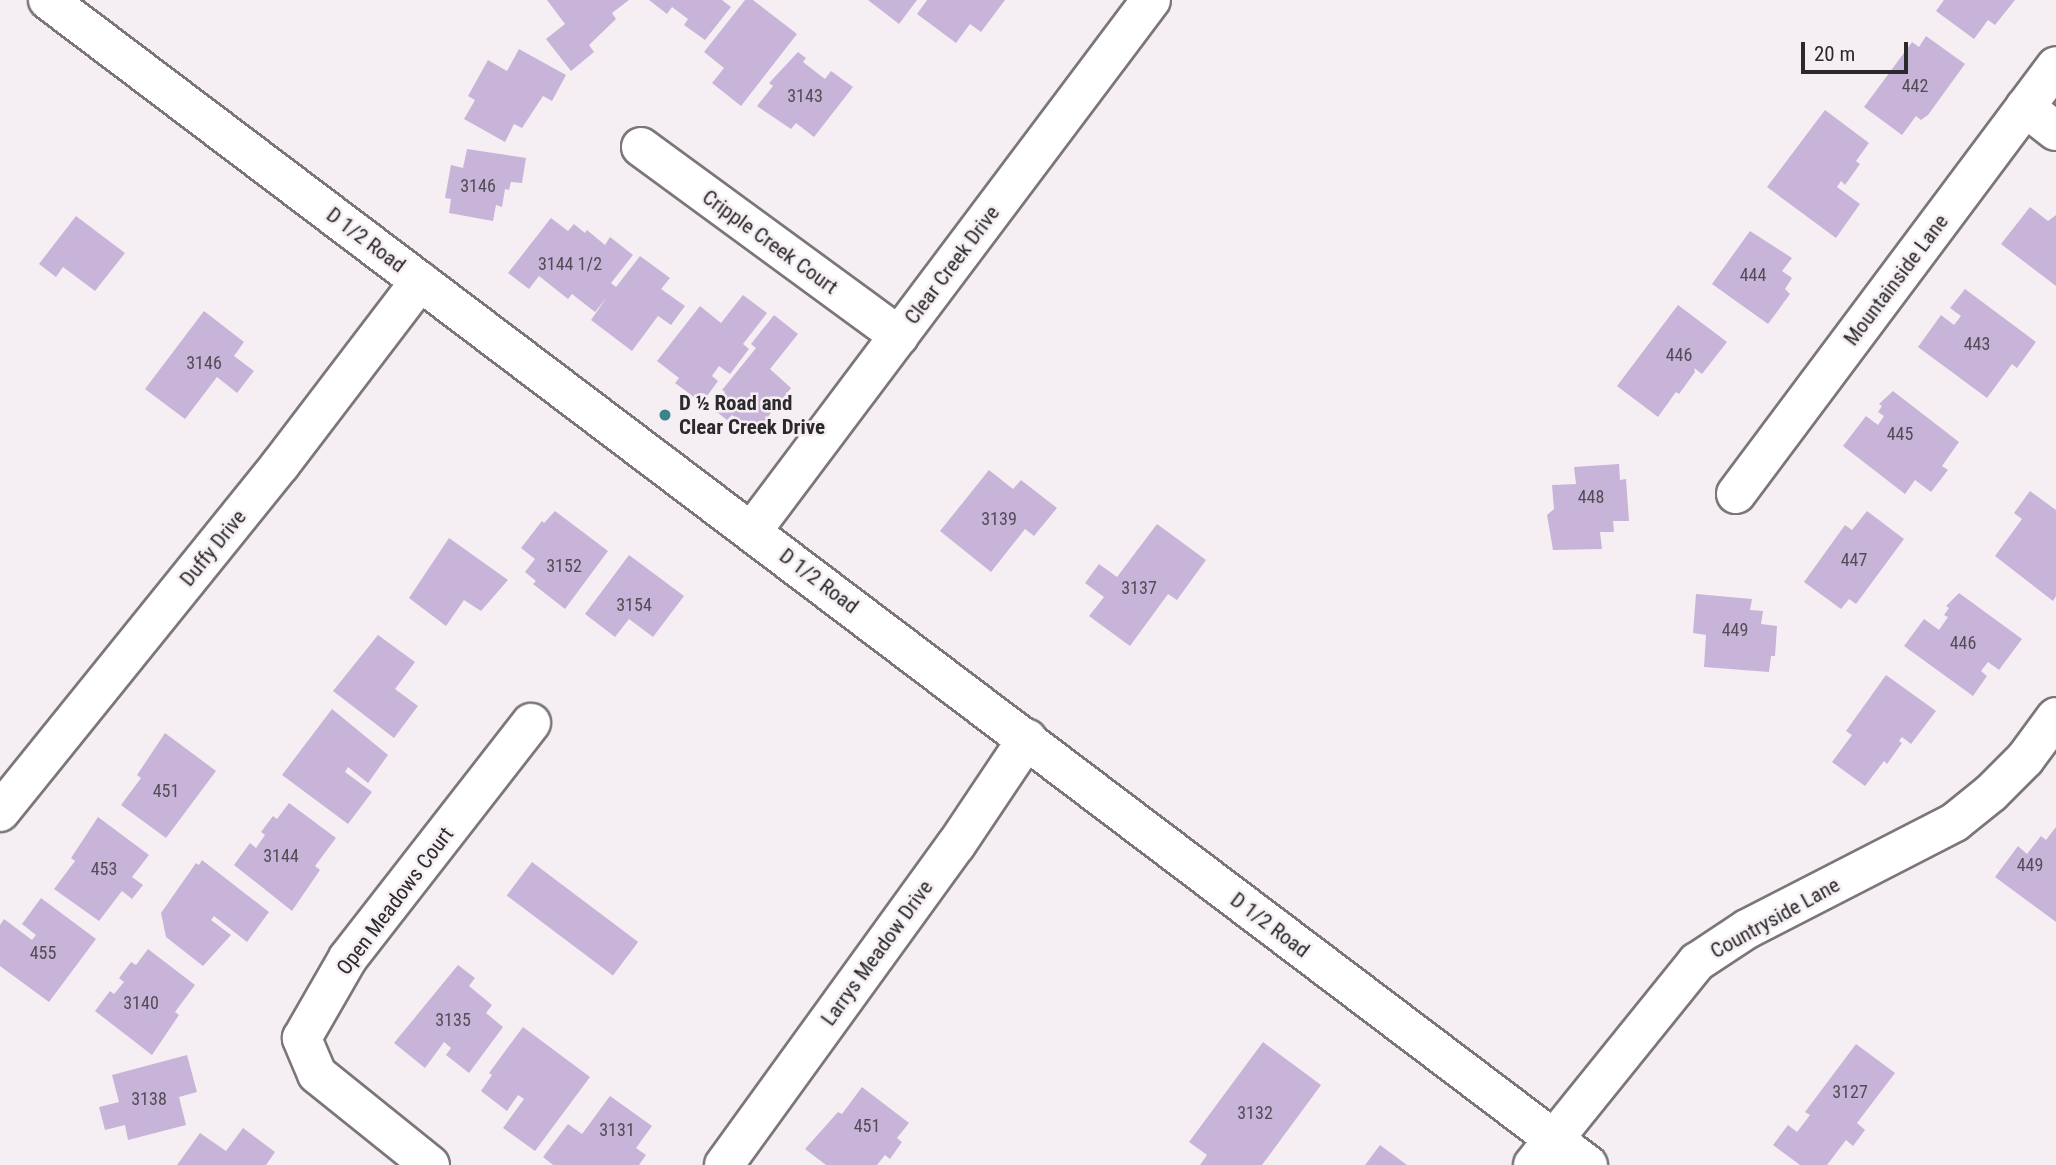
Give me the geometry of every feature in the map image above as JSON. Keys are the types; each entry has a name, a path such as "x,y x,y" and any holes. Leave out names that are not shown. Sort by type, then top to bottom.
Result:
{"street":[{"name":"D 1/2 Road","path":"48,0 1027,739 1543,1152 1588,1165"},
{"name":"Clear Creek Drive","path":"752,530 1148,1"},
{"name":"Mountainside Lane","path":"1736,494 2056,66"},
{"path":"2025,107 2056,131"},
{"name":"Cripple Creek Court","path":"642,147 899,336"},
{"name":"Duffy Drive","path":"0,812 280,465 420,281"},
{"name":"Countryside Lane","path":"1543,1152 1698,962 1747,929 1955,822 2000,785 2025,759 2056,717"},
{"name":"Open Meadows Court","path":"430,1165 317,1074 302,1038 348,958 531,723"},
{"name":"Larrys Meadow Drive","path":"724,1165 956,845 1027,739"}],"building":[{"path":"547,0 629,0 612,13 616,19 589,45 594,52 571,71 546,39 565,24"},
{"path":"649,0 722,0 731,7 705,40 684,25 688,19 672,7 667,14"},
{"path":"745,0 753,0 797,34 741,106 712,83 724,68 704,52"},
{"path":"868,0 917,0 899,24"},
{"path":"927,0 1005,0 981,32 970,24 956,43 917,14"},
{"path":"1944,0 2015,0 1995,25 1988,20 1974,39 1936,11"},
{"path":"1926,36 1965,64 1928,115 1921,120 1916,116 1902,135 1864,107 1912,42 1919,47"},
{"path":"519,49 566,75 552,101 543,96 522,128 514,124 505,142 464,119 475,100 468,96 488,60 507,71"},
{"path":"798,52 806,58 803,62 825,79 831,71 853,87 814,137 796,123 791,129 757,106 773,86 769,83"},
{"path":"1825,110 1869,143 1856,161 1860,164 1845,185 1841,181 1837,187 1860,204 1836,238 1767,187"},
{"path":"467,149 526,158 522,183 511,182 509,190 505,189 502,207 496,205 493,221 449,213 451,199 445,198 451,165 463,168"},
{"path":"2030,207 2048,221 2056,215 2056,286 2001,244"},
{"path":"76,216 125,253 95,291 63,267 56,277 39,264"},
{"path":"551,218 568,231 574,224 585,233 587,230 605,245 610,237 633,255 611,283 616,287 640,256 670,278 661,289 685,306 671,325 658,316 632,351 591,320 607,297 595,312 572,294 568,299 539,276 529,289 508,273"},
{"path":"1750,231 1792,258 1782,271 1792,278 1785,289 1790,294 1768,324 1712,284"},
{"path":"1965,289 2036,342 2017,368 2012,364 1987,398 1918,347 1941,315 1954,325 1961,316 1950,308"},
{"path":"743,295 767,313 743,344 749,349 730,374 719,366 712,376 718,381 702,403 675,383 679,378 657,361 700,306 721,323"},
{"path":"1678,305 1727,342 1702,374 1694,368 1695,372 1679,394 1676,392 1658,417 1617,386"},
{"path":"204,311 244,342 234,356 254,371 237,393 217,377 185,419 145,389"},
{"path":"774,315 798,334 770,369 791,388 755,433 732,415 727,420 713,409 725,392 722,390 756,348 751,344"},
{"path":"1893,391 1959,442 1942,466 1948,470 1931,492 1915,480 1905,494 1843,446 1866,416 1878,425 1884,416 1878,412 1882,406 1879,404"},
{"path":"1619,464 1620,480 1626,479 1629,521 1613,521 1614,532 1600,532 1602,549 1553,550 1547,515 1554,509 1552,485 1576,484 1574,467"},
{"path":"989,470 1013,489 1021,480 1057,508 1034,536 1025,529 991,572 940,531"},
{"path":"2030,491 2056,510 2056,596 2053,601 1995,556 2022,519 2014,513"},
{"path":"555,511 608,551 565,609 533,584 536,581 525,572 535,559 521,548 542,521 544,523"},
{"path":"1867,511 1904,539 1856,604 1849,599 1841,609 1804,582 1845,525 1852,530"},
{"path":"1157,524 1206,560 1177,600 1168,594 1130,646 1089,616 1104,597 1085,583 1099,564 1117,577"},
{"path":"449,538 508,580 481,611 464,600 446,626 409,598"},
{"path":"629,555 684,596 653,637 629,619 615,637 585,614"},
{"path":"1959,593 2022,639 1999,670 1988,662 1981,671 1987,676 1973,696 1904,646 1924,619 1939,630 1948,617 1944,615 1949,608 1946,606"},
{"path":"1696,594 1752,599 1750,610 1763,611 1761,624 1777,626 1775,656 1771,656 1769,672 1704,667 1706,635 1693,633"},
{"path":"378,635 415,662 395,689 418,706 394,738 333,691"},
{"path":"1886,675 1936,711 1911,744 1902,737 1899,741 1902,743 1887,764 1884,761 1865,786 1832,762 1852,735 1846,731"},
{"path":"332,709 388,755 368,783 348,767 345,772 372,792 348,824 282,775"},
{"path":"165,733 216,771 166,838 121,805 141,778 137,775"},
{"path":"289,803 336,838 315,866 320,870 292,911 234,865 250,843 256,848 265,835 261,832 273,816 277,819"},
{"path":"98,817 149,855 132,877 143,885 132,899 122,891 99,921 54,889 75,861 71,858"},
{"path":"2056,827 2056,922 1995,877 2018,846 2027,854 2041,836 2046,840"},
{"path":"202,860 269,912 247,942 214,916 211,920 231,935 203,966 166,937 161,913 196,863 199,865"},
{"path":"532,862 638,942 613,976 507,896"},
{"path":"41,898 96,939 49,1002 0,966 0,925 4,919 32,940 36,935 22,924"},
{"path":"148,949 195,985 175,1012 179,1015 152,1055 95,1011 110,991 114,994 124,982 119,978 131,962 136,965"},
{"path":"458,965 475,978 469,986 492,1005 486,1013 503,1027 469,1073 446,1055 451,1048 444,1042 425,1068 394,1043"},
{"path":"523,1027 590,1077 535,1151 503,1128 524,1099 518,1095 507,1111 481,1091 492,1075 489,1073"},
{"path":"1263,1042 1321,1085 1262,1165 1200,1165 1207,1155 1189,1142"},
{"path":"1856,1044 1895,1073 1857,1123 1865,1130 1853,1146 1846,1140 1827,1165 1800,1165 1773,1145 1788,1125 1797,1132 1810,1115 1805,1112"},
{"path":"187,1055 197,1092 179,1097 186,1125 128,1140 125,1125 105,1130 99,1107 119,1102 112,1075"},
{"path":"862,1087 909,1123 897,1138 902,1142 890,1159 885,1155 877,1165 826,1165 805,1149 838,1112 842,1114"},
{"path":"610,1096 652,1126 636,1148 646,1155 639,1165 553,1165 543,1157 568,1124 582,1134"},
{"path":"243,1128 275,1152 266,1165 177,1165 200,1133 226,1151"},
{"path":"1380,1145 1407,1165 1365,1165"}],"place":[{"name":"D ½ Road and Clear Creek Drive","path":"665,415"}]}
